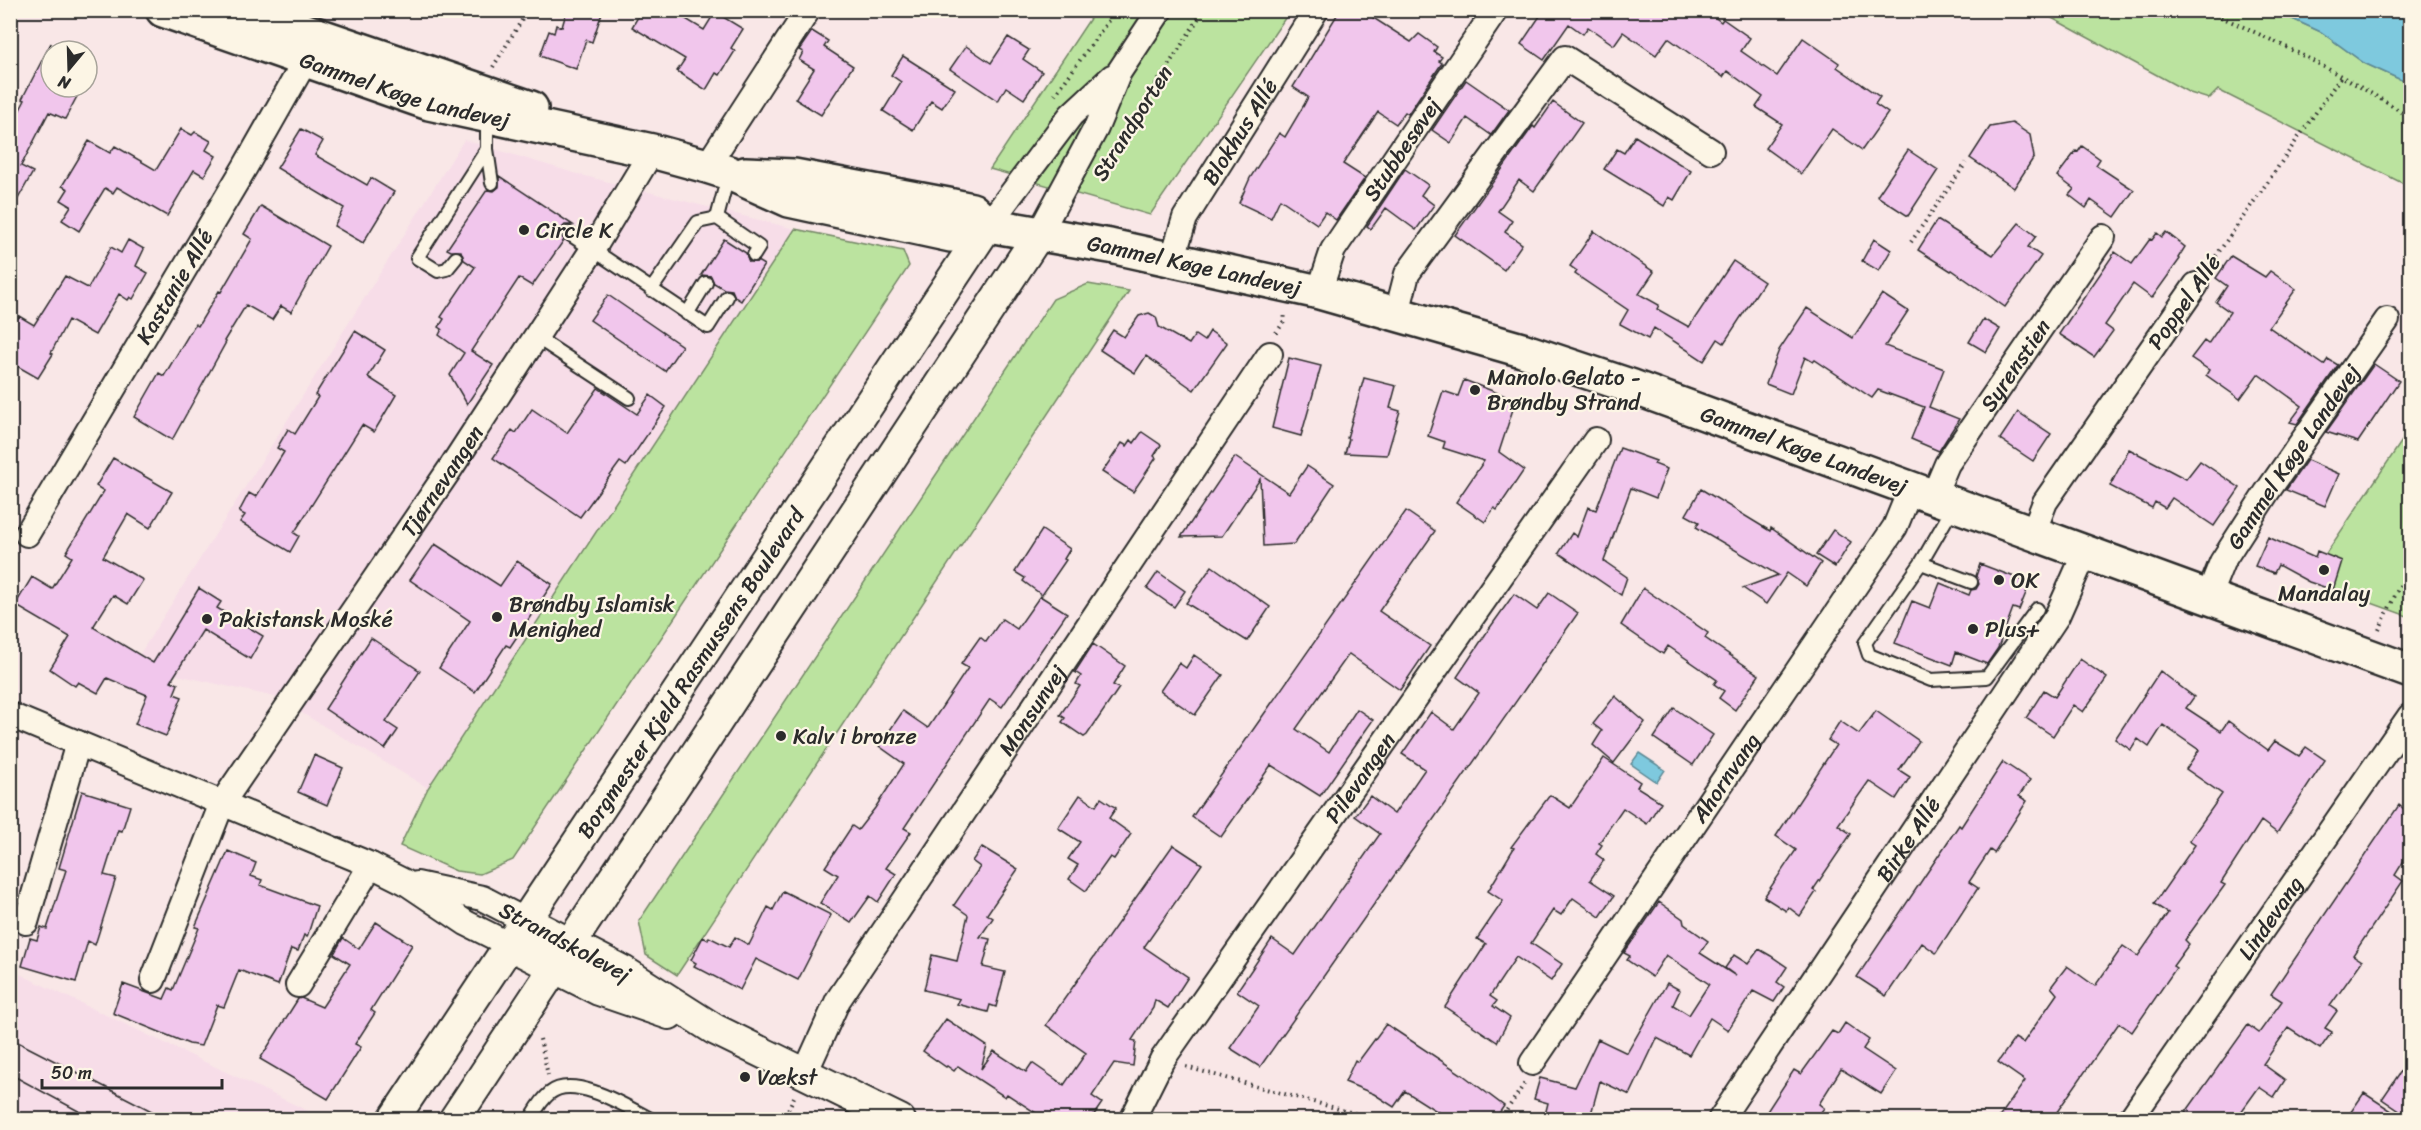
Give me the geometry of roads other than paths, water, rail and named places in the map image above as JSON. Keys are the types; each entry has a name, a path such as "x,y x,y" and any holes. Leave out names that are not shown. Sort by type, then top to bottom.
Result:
{"main road":[{"name":"Gammel Køge Landevej","path":"163,10 312,49 483,102 718,170 794,176 972,210 988,225 1110,246 1304,289 1397,313 1522,350 1633,387 2410,671"},
{"name":"Gammel Køge Landevej","path":"245,10 312,49"}],"street":[{"path":"718,170 808,10"},
{"name":"Strandporten","path":"1040,234 1096,128 1119,72 1160,10"},
{"name":"Blokhus Allé","path":"1172,260 1185,218 1316,10"},
{"name":"Stubbesøvej","path":"1304,289 1333,250 1493,14 1493,10"},
{"name":"Kastanie Allé","path":"27,534 312,49"},
{"path":"1397,313 1407,274 1565,58 1711,150"},
{"name":"Strandporten","path":"988,225 1071,115 1119,72"},
{"name":"Tjørnevangen","path":"222,803 450,469 593,249 652,151"},
{"name":"Borgmester Kjeld Rasmussens Boulevard","path":"393,1119 988,225"},
{"name":"Borgmester Kjeld Rasmussens Boulevard","path":"454,1119 1040,234"},
{"name":"Syrenstien","path":"1933,496 1947,464 2103,237"},
{"name":"Poppel Allé","path":"2033,533 2044,502 2196,285"},
{"name":"Gammel Køge Landevej","path":"2208,597 2222,562 2267,492 2387,320"},
{"name":"Monsunvej","path":"805,1073 838,1000 1270,354"},
{"name":"Pilevangen","path":"1132,1119 1162,1060 1596,440"},
{"name":"Ahornvang","path":"1532,1063 1895,527 1933,496"},
{"name":"Birke Allé","path":"1720,1119 2085,553"},
{"name":"Strandskolevej","path":"10,715 371,865 405,882 482,898 518,933 563,956 622,970 714,1029 805,1073 885,1116"},
{"name":"Lindevang","path":"2130,1119 2410,716"},
{"path":"26,922 78,742"},
{"path":"153,981 222,803"},
{"path":"298,985 371,865"}],"lane":[{"path":"483,102 492,183"},
{"path":"456,258 447,269 438,271 428,267 417,258 487,149"},
{"path":"718,170 717,218 735,237 759,247 754,255"},
{"path":"651,290 698,222 717,218"},
{"path":"568,233 708,327 727,297"},
{"path":"687,314 706,283"},
{"path":"536,337 629,398"},
{"path":"1933,496 1921,563 1865,643 1869,655 1932,680 1987,677 2047,613 2024,604"},
{"path":"1921,563 1971,582"},
{"path":"530,1119 552,1091 571,1087 588,1089 652,1119"}],"water":[{"path":"2275,11 2410,11 2410,84 2364,63 2321,32"},
{"path":"1639,753 1665,770 1657,782 1631,764"}],"tram line":[{"path":"10,1038 169,1120"},
{"path":"10,1074 95,1120"}],"place":[{"name":"Circle K","path":"524,230"},
{"name":"Manolo Gelato - Brøndby Strand","path":"1475,390"},
{"name":"Mandalay","path":"2324,570"},
{"name":"OK","path":"1999,580"},
{"name":"Brøndby Islamisk Menighed","path":"497,617"},
{"name":"Pakistansk Moské","path":"207,619"},
{"name":"Plus+","path":"1973,629"},
{"name":"Kalv i bronze","path":"781,736"},
{"name":"Vækst","path":"745,1077"}]}
